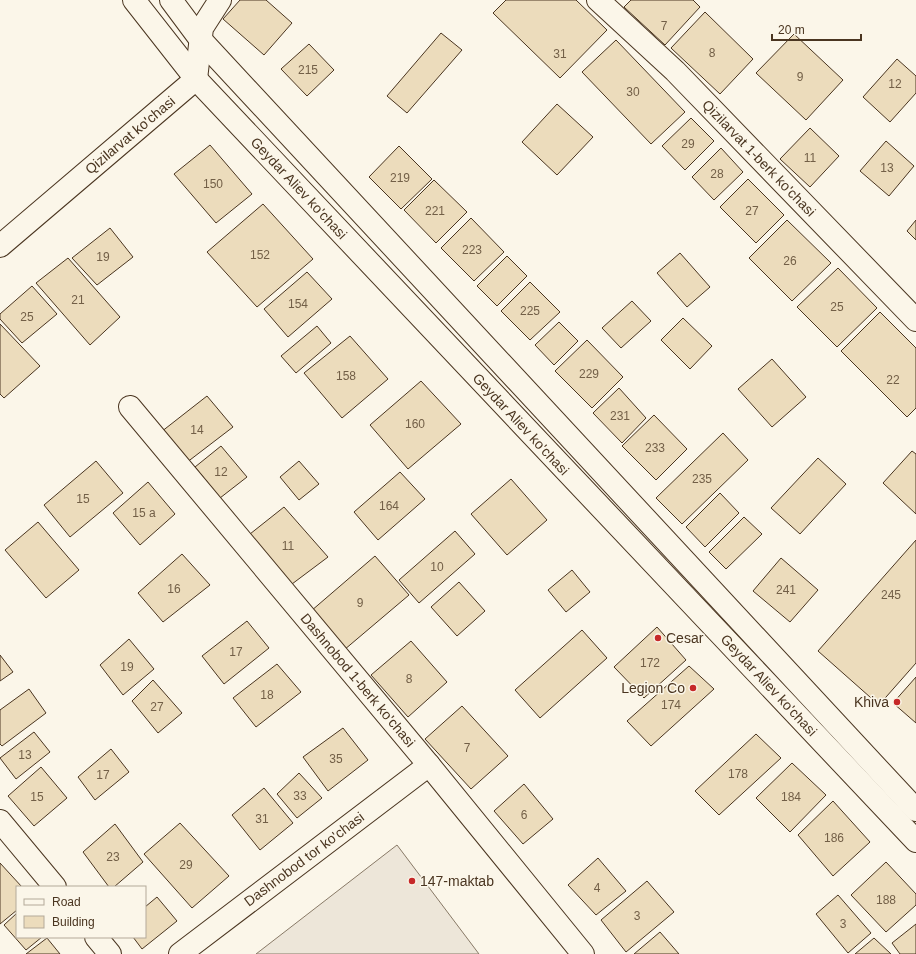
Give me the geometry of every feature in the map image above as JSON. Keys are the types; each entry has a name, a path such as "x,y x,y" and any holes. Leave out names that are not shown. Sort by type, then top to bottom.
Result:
{"main road":[{"name":"Geydar Aliev ko'chasi","path":"134,0 196,79 916,841"},
{"name":"Geydar Aliev ko'chasi","path":"171,0 200,39 916,810"},
{"path":"196,79 202,28 220,0"},
{"name":"Qizilarvat 1-berk ko'chasi","path":"598,0 675,71 916,320"},
{"name":"Qizilarvat ko'chasi","path":"0,246 196,79"},
{"name":"Dashnobod 1-berk ko'chasi","path":"130,407 429,765 583,954"},
{"name":"Dashnobod tor ko'chasi","path":"180,954 429,765"},
{"path":"0,821 54,886"},
{"path":"97,938 110,954"}],"shaded area":[{"path":"397,845 479,954 256,954"}],"building":[{"path":"240,0 266,0 292,23 264,55 223,19"},
{"path":"506,0 576,0 607,30 560,78 493,13"},
{"path":"631,0 693,0 700,7 665,45 624,7"},
{"path":"705,12 753,59 720,94 671,48"},
{"path":"441,33 462,50 407,113 387,96"},
{"path":"794,34 843,80 806,120 756,73"},
{"path":"616,40 685,112 651,144 582,72"},
{"path":"309,44 334,70 307,96 281,69"},
{"path":"897,59 916,76 916,93 890,122 863,97"},
{"path":"557,104 593,137 557,175 522,142"},
{"path":"691,118 714,141 685,170 662,146"},
{"path":"810,128 839,156 810,187 780,159"},
{"path":"886,141 914,166 889,196 860,171"},
{"path":"210,145 252,194 216,223 174,174"},
{"path":"399,146 432,179 401,209 369,177"},
{"path":"721,148 743,172 714,200 692,177"},
{"path":"748,179 784,215 756,243 720,207"},
{"path":"434,180 467,212 436,243 404,210"},
{"path":"263,204 313,259 257,307 207,252"},
{"path":"471,218 504,252 474,281 441,248"},
{"path":"787,220 831,263 792,301 749,258"},
{"path":"916,220 916,240 907,231"},
{"path":"110,228 133,257 97,285 72,258"},
{"path":"680,253 710,287 687,307 657,273"},
{"path":"507,256 527,276 497,306 477,286"},
{"path":"68,258 120,317 90,345 36,283"},
{"path":"838,268 877,308 837,347 797,307"},
{"path":"307,272 332,299 288,337 264,309"},
{"path":"530,282 560,312 530,340 501,311"},
{"path":"32,286 57,314 22,343 0,319 0,314"},
{"path":"632,301 651,321 621,348 602,328"},
{"path":"880,312 916,348 916,408 907,417 841,351"},
{"path":"683,318 712,346 690,369 661,340"},
{"path":"559,322 578,341 554,365 535,345"},
{"path":"0,324 40,366 4,398 0,394"},
{"path":"317,326 331,343 296,373 281,356"},
{"path":"350,336 388,379 342,418 304,373"},
{"path":"587,340 623,377 592,408 555,371"},
{"path":"772,359 806,397 772,427 738,389"},
{"path":"421,381 461,424 408,469 370,425"},
{"path":"619,388 646,418 622,443 593,413"},
{"path":"207,396 233,427 186,463 161,432"},
{"path":"654,415 687,449 656,480 622,446"},
{"path":"723,433 748,460 682,524 656,498"},
{"path":"221,446 247,477 220,498 195,467"},
{"path":"912,451 916,454 916,514 883,483"},
{"path":"818,458 846,484 800,534 771,508"},
{"path":"96,461 123,493 70,537 44,505"},
{"path":"299,461 319,484 299,500 280,477"},
{"path":"400,472 425,499 378,540 354,512"},
{"path":"511,479 547,520 507,555 471,514"},
{"path":"148,482 175,514 140,545 113,513"},
{"path":"720,493 739,513 705,547 686,527"},
{"path":"284,507 328,557 292,584 250,534"},
{"path":"744,517 762,534 726,569 709,552"},
{"path":"38,522 79,570 46,598 5,550"},
{"path":"455,531 475,554 419,603 399,580"},
{"path":"916,540 916,663 879,705 818,651"},
{"path":"182,554 210,585 163,622 138,593"},
{"path":"375,556 409,595 344,650 311,611"},
{"path":"781,558 818,590 790,622 753,591"},
{"path":"572,570 590,592 566,612 548,590"},
{"path":"459,582 485,611 457,636 431,607"},
{"path":"247,621 269,648 224,684 202,656"},
{"path":"657,627 686,660 644,698 614,667"},
{"path":"582,630 607,658 540,718 515,690"},
{"path":"129,639 154,669 123,695 100,665"},
{"path":"411,641 447,682 408,717 371,675"},
{"path":"0,655 13,672 0,681"},
{"path":"277,664 301,692 256,727 233,698"},
{"path":"689,666 714,689 651,746 627,721"},
{"path":"916,677 916,723 893,703"},
{"path":"153,680 182,713 158,733 132,701"},
{"path":"29,689 46,713 2,746 0,744 0,710"},
{"path":"462,706 508,756 471,789 425,739"},
{"path":"343,728 368,760 328,791 303,757"},
{"path":"34,732 50,752 16,779 0,758"},
{"path":"756,734 781,758 719,815 695,791"},
{"path":"111,749 129,772 95,800 78,777"},
{"path":"792,763 826,795 790,832 756,798"},
{"path":"41,767 67,798 34,826 8,796"},
{"path":"299,773 322,798 297,818 277,794"},
{"path":"524,784 553,819 523,844 494,811"},
{"path":"264,788 293,823 260,850 232,815"},
{"path":"833,801 870,842 833,876 798,835"},
{"path":"180,823 229,876 192,908 144,854"},
{"path":"115,824 143,862 115,886 108,886 83,852"},
{"path":"598,858 626,891 596,915 568,885"},
{"path":"886,862 916,894 916,905 886,932 851,895"},
{"path":"0,863 21,886 16,886 16,911 0,924"},
{"path":"647,881 674,912 626,952 601,920"},
{"path":"838,895 871,933 848,953 816,914"},
{"path":"157,897 177,921 142,949 134,938 146,938 146,906"},
{"path":"16,914 16,938 41,938 26,950 4,925"},
{"path":"916,924 916,954 900,954 892,943"},
{"path":"660,932 679,954 634,954"},
{"path":"47,938 60,954 26,954"},
{"path":"874,938 891,954 855,954"}],"place":[{"name":"Cesar","path":"658,638"},
{"name":"Legion Co","path":"693,688"},
{"name":"Khiva","path":"897,702"},
{"name":"147-maktab","path":"412,881"}]}
